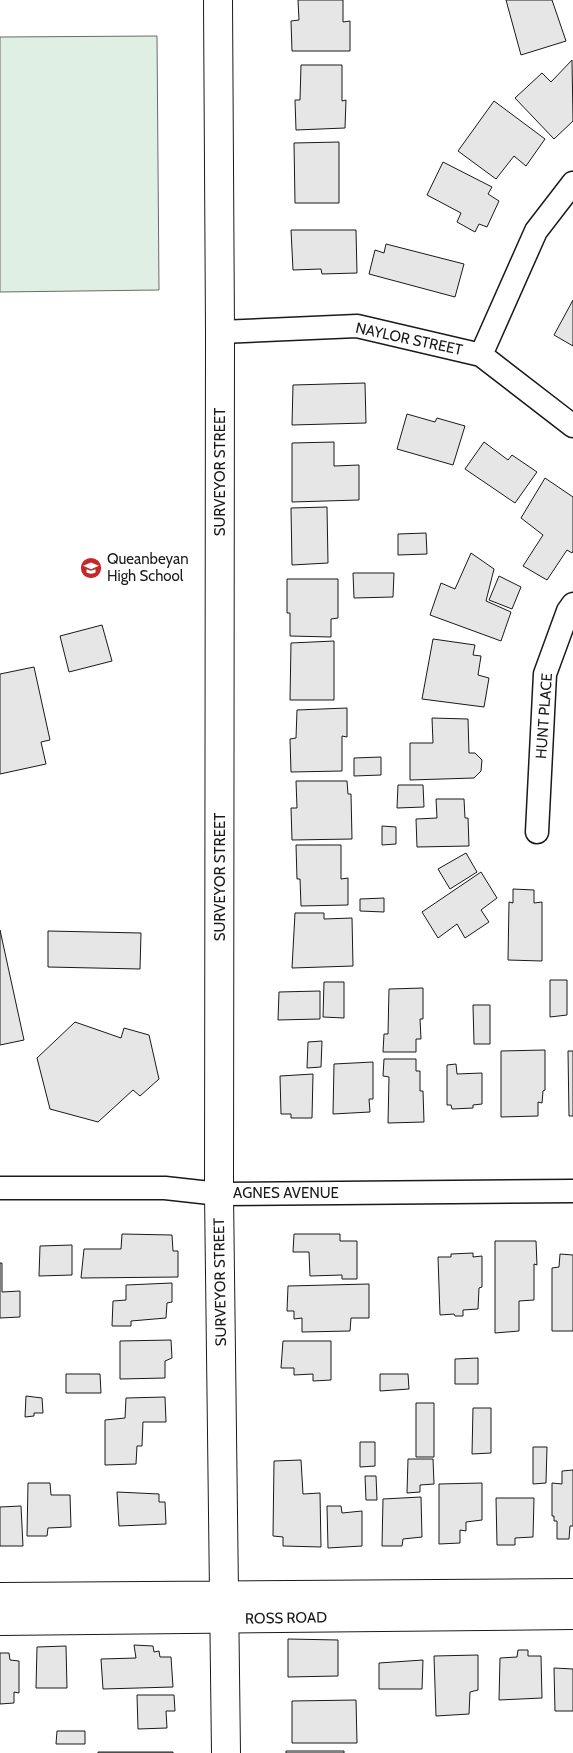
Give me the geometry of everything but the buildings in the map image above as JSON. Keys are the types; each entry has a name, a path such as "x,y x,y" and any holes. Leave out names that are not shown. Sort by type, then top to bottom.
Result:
{"street":[{"name":"SURVEYOR STREET","path":"218,0 220,332 219,1194 226,1753"},
{"path":"481,355 536,231 573,183"},
{"name":"NAYLOR STREET","path":"220,332 357,326 481,355 573,426"},
{"name":"HUNT PLACE","path":"537,832 545,674 568,611 573,604"},
{"name":"AGNES AVENUE","path":"0,1188 165,1188 219,1194 573,1192"},
{"name":"ROSS ROAD","path":"0,1620 224,1607 573,1593"},
{"name":"ROSS ROAD","path":"0,1597 224,1607 573,1615"}],"green space":[{"path":"157,36 159,290 0,292 0,37"}],"place":[{"name":"Queanbeyan High School","path":"91,568"}]}
